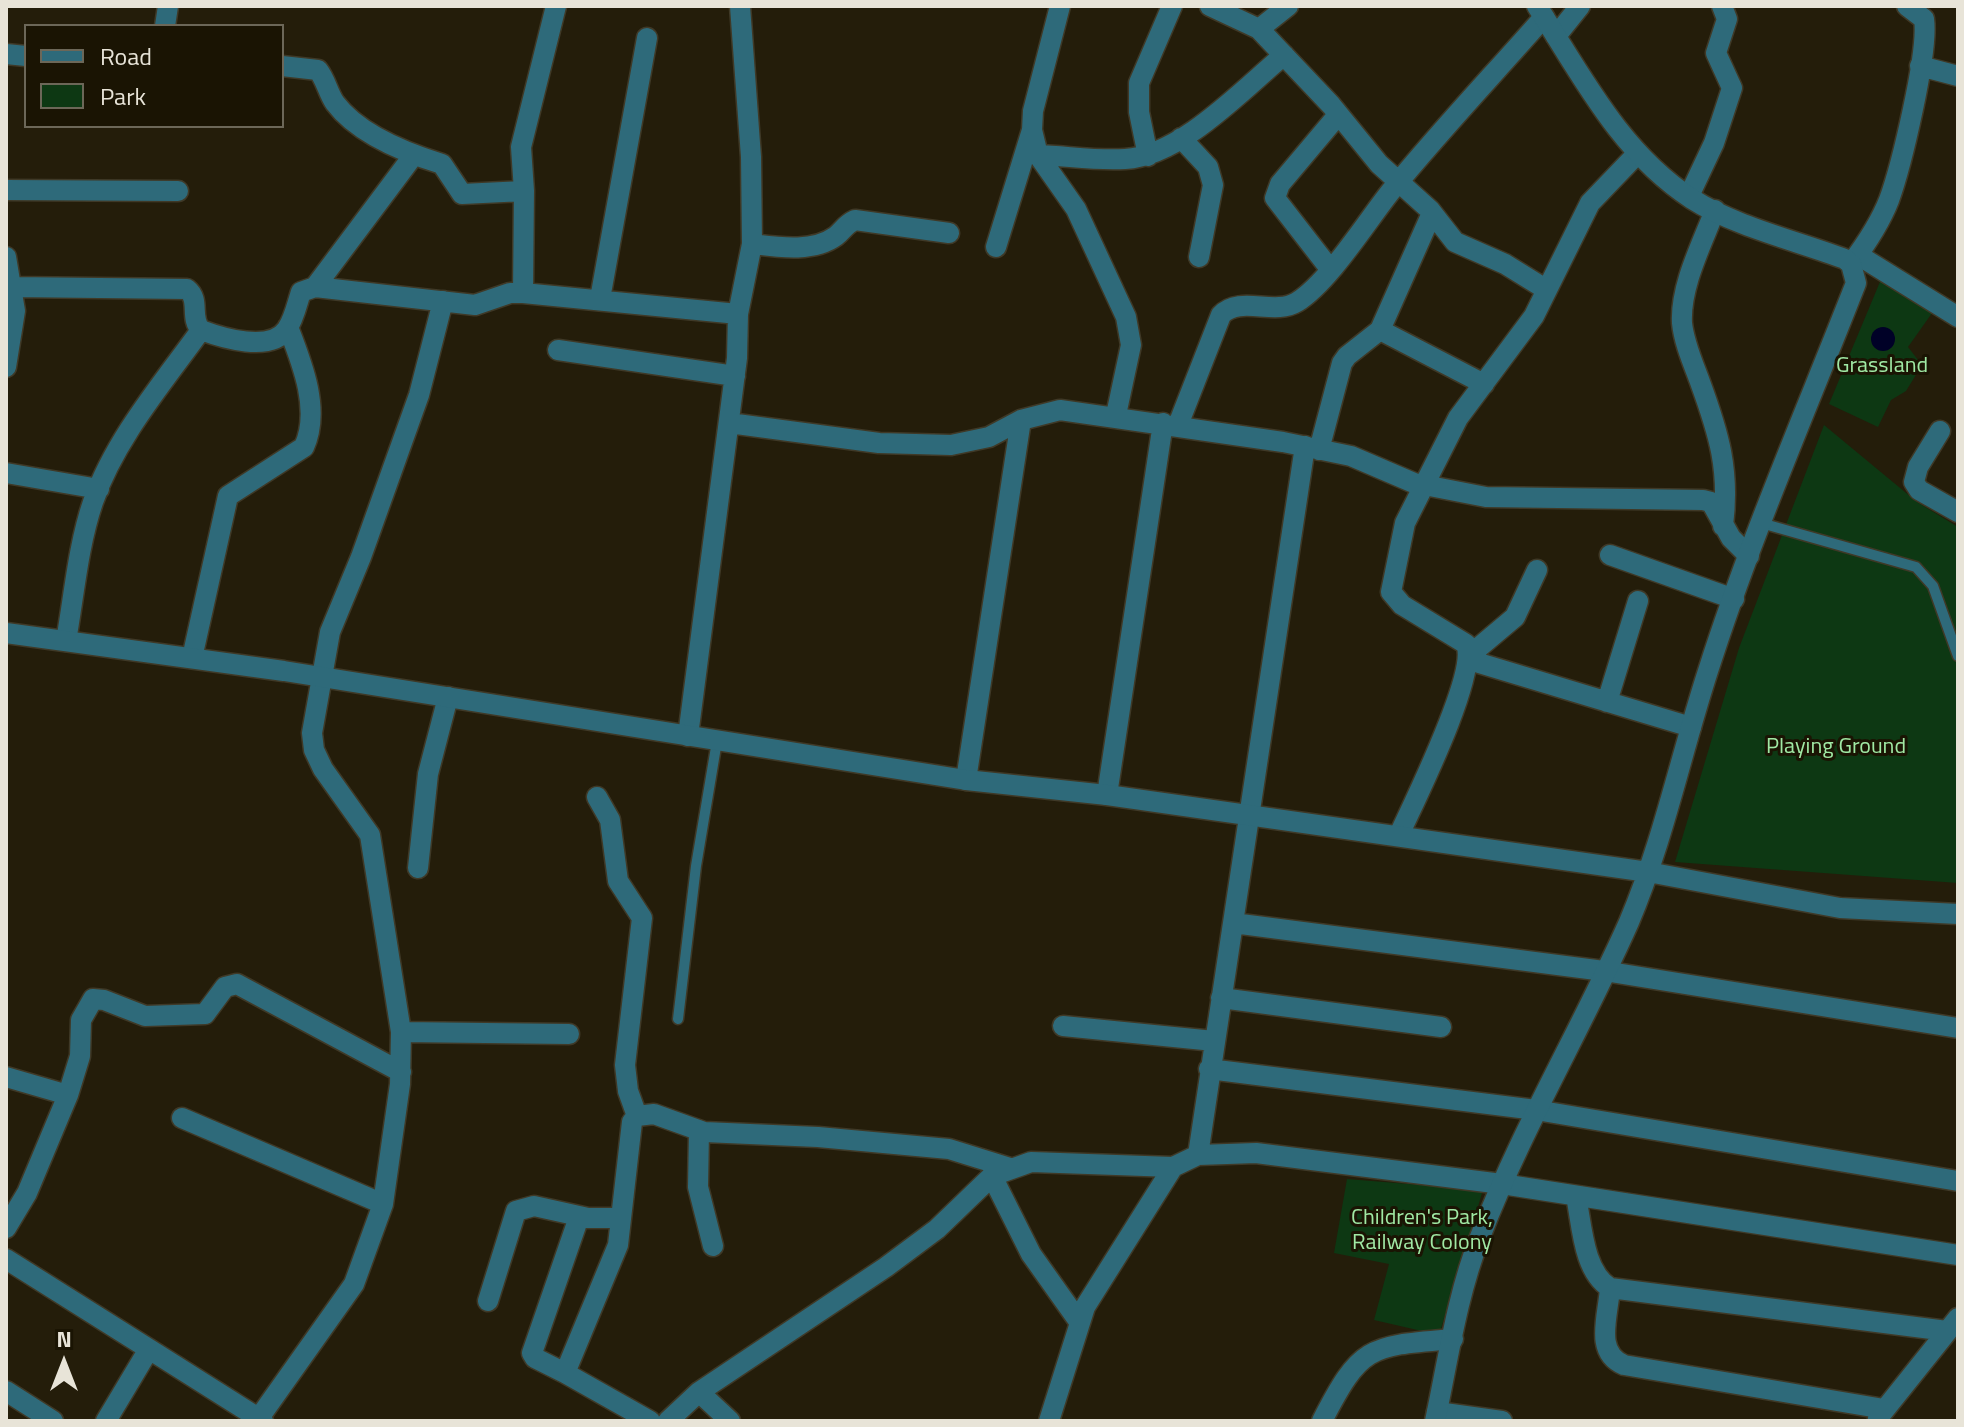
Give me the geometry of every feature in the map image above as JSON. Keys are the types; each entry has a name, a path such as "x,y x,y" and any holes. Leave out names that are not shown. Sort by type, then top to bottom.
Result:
{"street":[{"path":"523,293 521,147 556,6"},
{"path":"688,736 735,376 738,314 752,244 751,157 740,6"},
{"path":"996,247 1032,130 1033,111 1060,6"},
{"path":"1148,156 1139,112 1139,83 1172,6"},
{"path":"1210,6 1259,29 1379,164 1432,213 1455,242 1505,264 1547,290"},
{"path":"1259,29 1288,6"},
{"path":"1556,36 1580,6"},
{"path":"1689,196 1714,143 1732,88 1716,53 1727,19 1722,6"},
{"path":"1502,1421 1436,1416 1478,1241 1648,872 1691,727 1749,556 1856,283 1854,259 1889,199 1926,34 1924,19 1907,6"},
{"path":"1107,795 1170,424 1221,315 1228,308 1283,306 1296,302 1330,269 1399,181 1541,12 1593,95 1637,154 1689,196 1715,210 1854,259 1958,317"},
{"path":"600,299 647,38"},
{"path":"1038,155 1125,159 1148,156 1181,138 1284,55"},
{"path":"284,66 318,70 341,110 413,156 442,164 462,194 524,191"},
{"path":"1920,66 1958,76"},
{"path":"1330,269 1275,198 1280,184 1338,115"},
{"path":"1032,130 1038,155 1076,209 1126,317 1131,345 1116,415"},
{"path":"1181,138 1212,174 1213,185 1199,257"},
{"path":"1399,835 1460,693 1470,657 1466,644 1402,605 1391,592 1405,523 1458,418 1534,316 1590,203 1637,154"},
{"path":"315,287 413,156"},
{"path":"6,190 178,191"},
{"path":"1715,210 1691,274 1682,320 1685,342 1724,454 1727,492 1723,526"},
{"path":"1198,1155 1209,1069 1312,448 1342,363 1380,330 1432,213"},
{"path":"752,244 787,248 804,246 835,236 855,220 949,233"},
{"path":"6,257 15,311 6,367"},
{"path":"12,287 187,289 194,299 194,318 201,330 257,341 272,340 288,327 301,292 315,287 475,305 510,293 523,293 738,314"},
{"path":"6,1259 261,1419 354,1284 383,1204 401,1072 401,1032 370,835 323,769 314,750 312,733 330,632 361,557 419,395 443,301"},
{"path":"192,658 228,496 304,447 308,439 309,397 288,327"},
{"path":"66,641 85,538 99,489 140,414 201,330"},
{"path":"1380,330 1484,384"},
{"path":"558,350 735,376"},
{"path":"729,423 927,446 970,443 1021,420 1060,410 1116,415 1351,456 1397,478 1486,497 1703,500 1711,502 1723,526 1749,556"},
{"path":"966,780 1021,420"},
{"path":"1940,431 1918,467 1914,482 1919,490 1958,512"},
{"path":"6,473 99,489"},
{"path":"1610,555 1734,599"},
{"path":"1470,657 1515,617 1537,570"},
{"path":"1607,702 1638,601"},
{"path":"6,633 323,677 966,780 1107,795 1648,872 1840,908 1917,915 1958,914"},
{"path":"1470,657 1691,727"},
{"path":"418,868 428,774 448,697"},
{"path":"597,797 610,820 618,881 642,918 625,1065 628,1091 637,1116"},
{"path":"1233,923 1604,971 1958,1028"},
{"path":"6,1228 27,1193 68,1095 80,1056 81,1020 93,999 104,1000 145,1016 205,1014 225,987 237,984 401,1072"},
{"path":"1221,998 1441,1027"},
{"path":"1063,1026 1214,1041"},
{"path":"401,1032 569,1034"},
{"path":"1209,1069 1536,1110 1958,1181"},
{"path":"6,1077 68,1095"},
{"path":"565,1373 608,1274 621,1218 632,1122 637,1116 654,1114 699,1131 929,1146 966,1152 1001,1172 1031,1254 1080,1323"},
{"path":"182,1118 383,1204"},
{"path":"699,1131 698,1187 713,1246"},
{"path":"668,1421 699,1392 924,1239 1001,1172 1055,1162 1173,1167 1198,1155 1256,1153 1502,1184 1958,1255"},
{"path":"1049,1421 1085,1307 1173,1167"},
{"path":"1576,1196 1590,1261 1600,1281 1610,1288 1952,1324"},
{"path":"488,1301 516,1211 534,1206 579,1217 621,1218"},
{"path":"579,1217 532,1353 535,1358 584,1380 650,1421"},
{"path":"1610,1288 1605,1350 1611,1359 1624,1365 1880,1415 1952,1324"},
{"path":"1322,1421 1345,1378 1373,1350 1392,1344 1453,1339"},
{"path":"106,1421 149,1349"},
{"path":"6,1391 53,1421"},
{"path":"699,1392 730,1421"}],"lane":[{"path":"1761,523 1916,567 1933,586 1958,656"},
{"path":"678,1019 696,866 717,741"}],"green space":[{"name":"Grassland","path":"1887,265 1942,299 1908,347 1922,365 1906,391 1891,400 1878,427 1829,404"},
{"name":"Playing Ground","path":"1824,425 1917,502 1958,527 1958,883 1675,862 1739,648"},
{"name":"Children's Park, Railway Colony","path":"1347,1179 1483,1190 1439,1335 1374,1320 1389,1264 1334,1253"}],"water":[{"path":"1883,327 1894,334 1895,339 1888,350 1883,351 1872,344 1871,339 1878,328"}]}
